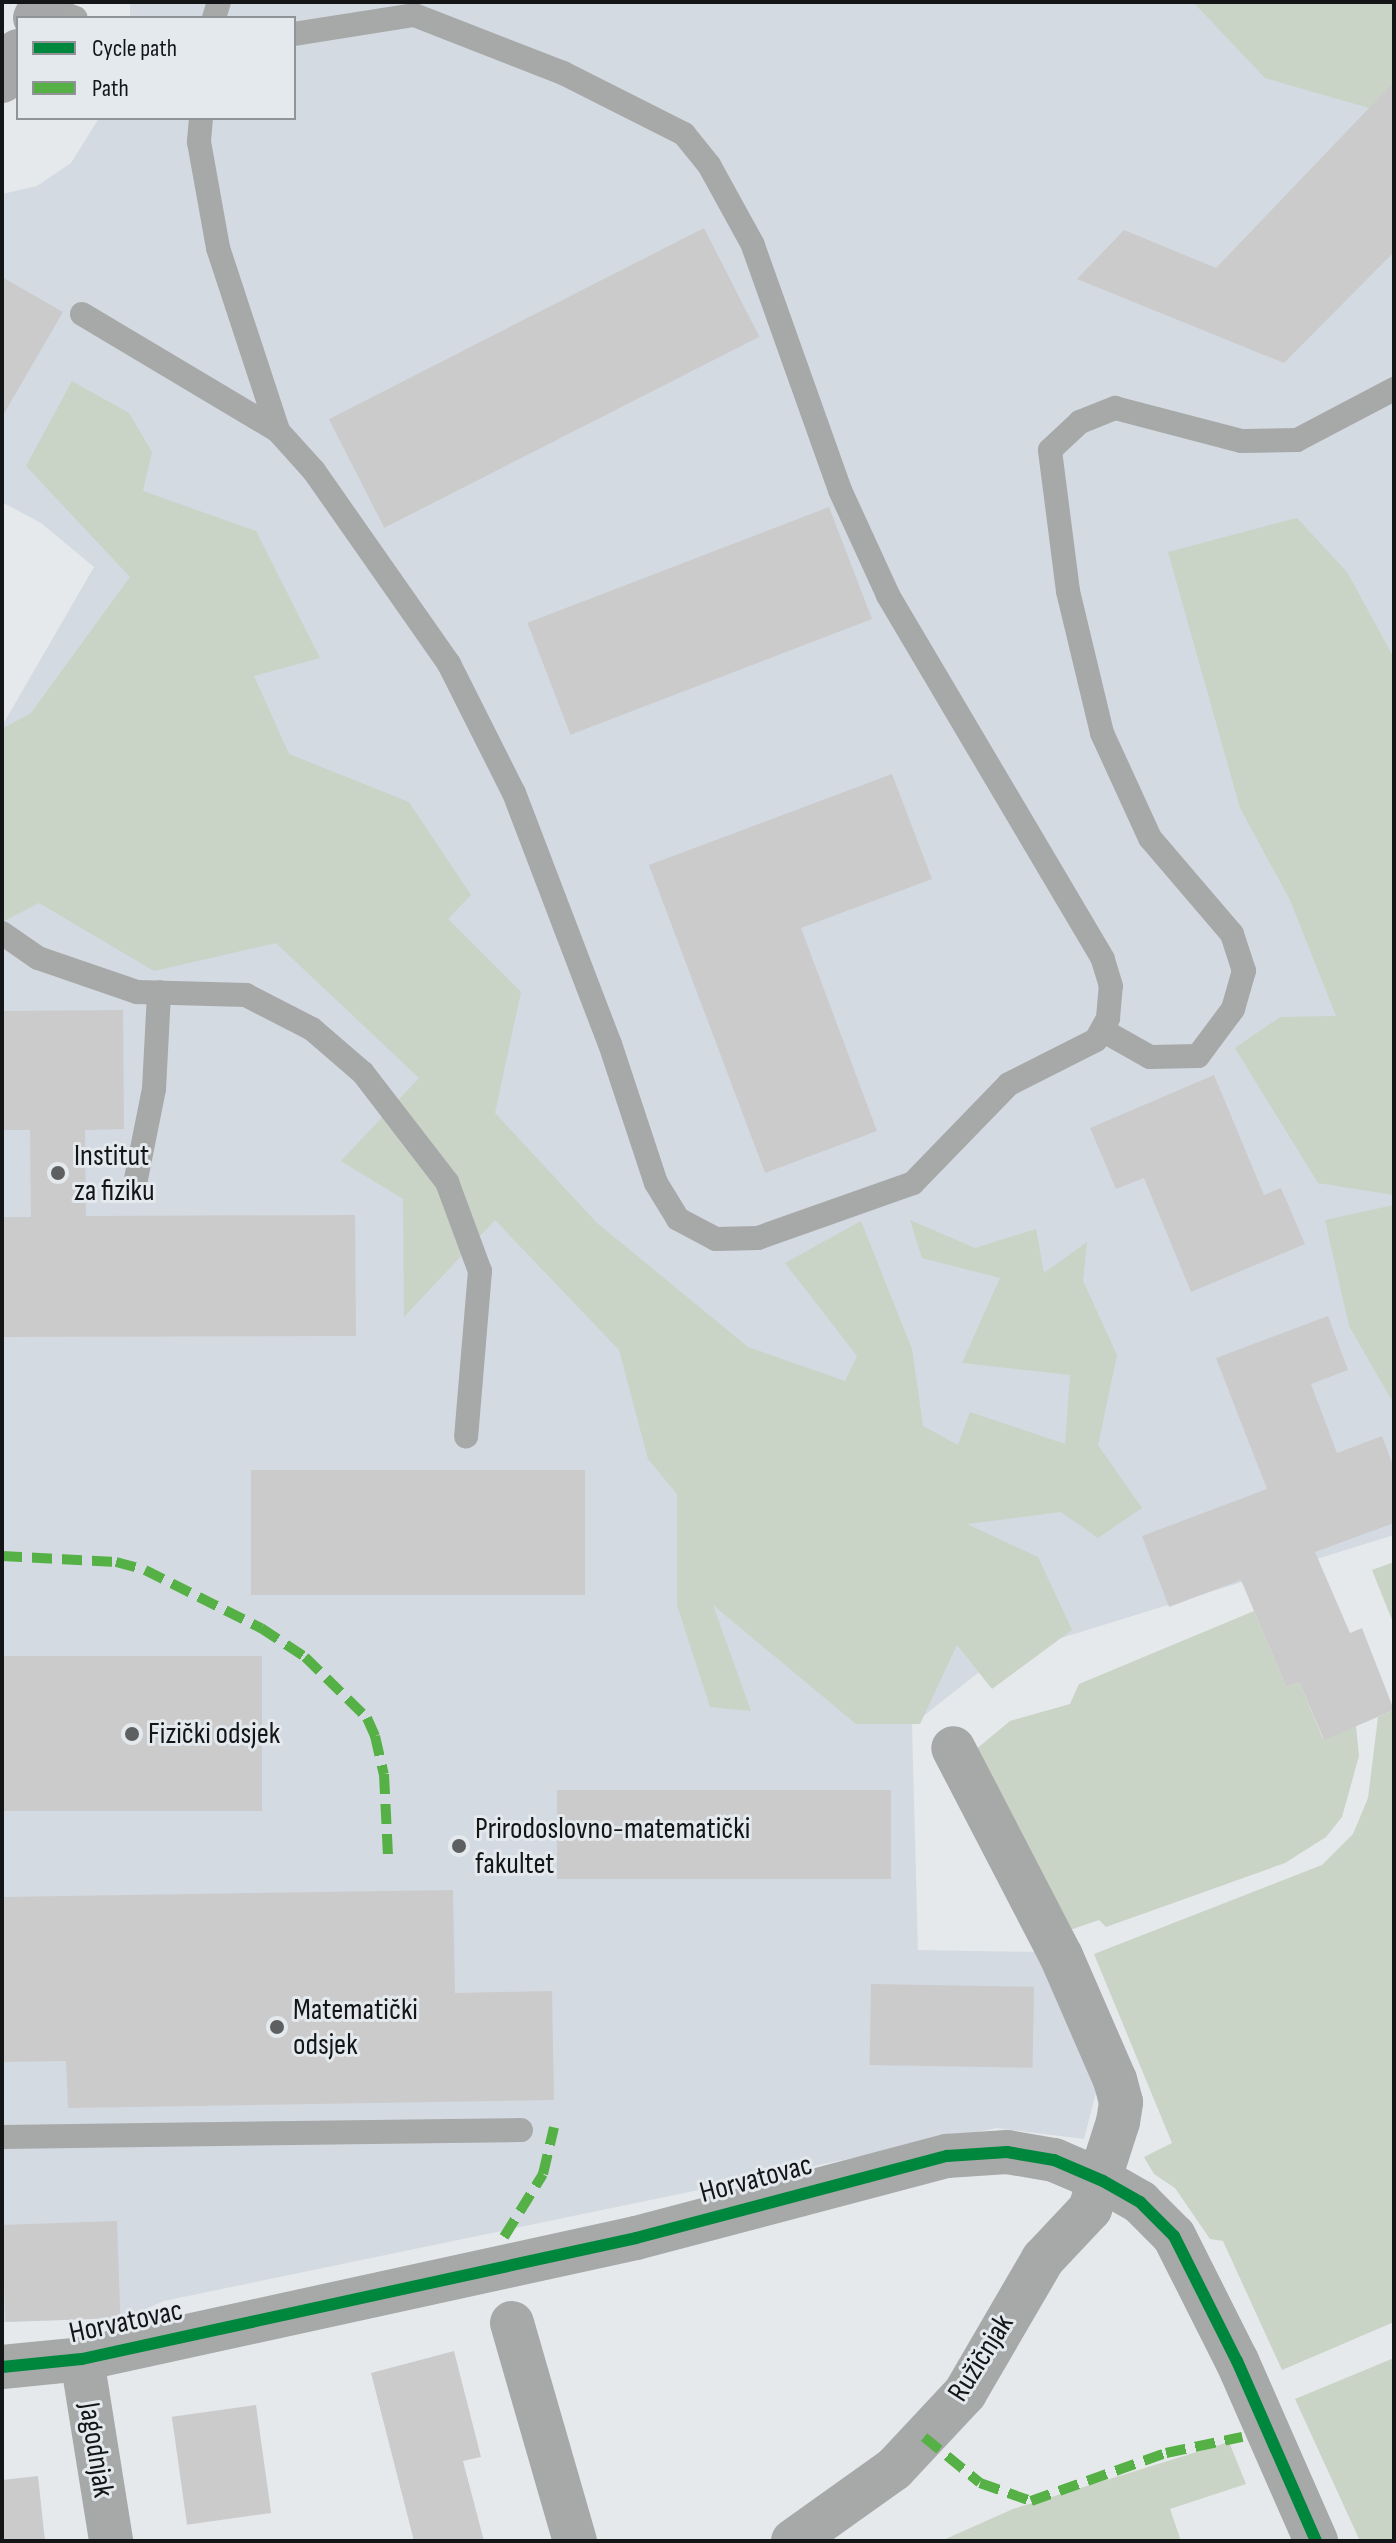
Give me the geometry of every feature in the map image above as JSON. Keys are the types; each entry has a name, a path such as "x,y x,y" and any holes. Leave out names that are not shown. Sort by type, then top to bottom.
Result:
{"main road":[{"path":"2,81 16,55"}],"street":[{"path":"953,1748 1061,1956 1115,2080 1121,2102 1103,2181"},
{"name":"Horvatovac","path":"2,2367 82,2359 636,2238 947,2156 1007,2152 1054,2160 1103,2181 1140,2202 1174,2236 1237,2361 1316,2541"},
{"name":"Ružičnjak","path":"793,2541 894,2469 965,2393 1043,2259 1090,2209 1103,2181"},
{"path":"512,2323 575,2541"},
{"name":"Jagodnjak","path":"82,2359 111,2541"}],"lane":[{"path":"296,34 414,15 439,2"},
{"path":"82,314 278,431 314,471 449,664 514,793 610,1044 656,1183 678,1219 716,1239 758,1238 913,1183 1009,1084 1096,1040 1102,1030 1111,986 1103,959 888,595 840,490 753,245 709,165 684,134 563,73 414,15"},
{"path":"201,120 199,142 218,248 278,431"},
{"path":"1102,1030 1150,1057 1198,1056 1233,1009 1244,971 1232,934 1150,838 1102,733 1068,591 1050,450 1080,422 1115,408 1242,441 1297,440 1394,389"},
{"path":"2,933 38,958 137,992 246,995 312,1029 363,1073 447,1182 480,1271 466,1436"},
{"path":"135,1184 154,1089 159,992"},
{"path":"2,2137 521,2130"}],"shaded area":[{"path":"130,2 1394,2 1394,1535 997,1658 912,1725 918,1950 1039,1952 1100,2077 1084,2139 997,2128 164,2301 126,2318 2,2322 2,726 94,567 41,523 2,502 2,194 37,186 71,163 98,120 296,120 296,16 130,16"},
{"path":"1193,2 1394,2 1394,82 1369,108 1265,78"},
{"path":"72,381 129,413 152,452 143,491 256,531 320,658 254,676 289,754 409,802 471,895 448,919 521,992 495,1113 597,1223 748,1347 845,1381 857,1356 785,1263 861,1221 912,1349 923,1426 958,1445 970,1412 1065,1444 1070,1375 962,1363 1000,1278 922,1258 910,1220 975,1248 1036,1229 1044,1273 1087,1242 1083,1281 1117,1355 1098,1445 1142,1508 1098,1538 1061,1512 967,1524 1038,1557 1072,1630 992,1689 957,1645 920,1724 856,1724 713,1605 751,1711 710,1707 677,1605 677,1494 648,1459 619,1350 495,1220 404,1317 403,1199 341,1161 419,1078 276,943 154,971 39,903 2,922 2,729 31,713 130,577 26,466"},
{"path":"1297,518 1347,572 1394,658 1394,1195 1318,1183 1235,1048 1280,1017 1336,1016 1290,900 1240,808 1168,552"},
{"path":"1394,1205 1394,1404 1349,1326 1325,1220"},
{"path":"1394,1562 1394,1625 1372,1570"},
{"path":"1254,1611 1286,1687 1299,1682 1323,1739 1356,1726 1359,1756 1342,1817 1326,1837 1285,1863 1106,1927 1099,1920 1067,1931 975,1750 1010,1721 1070,1704 1079,1684"},
{"path":"1394,1710 1394,2322 1282,2370 1223,2241 1210,2239 1175,2188 1154,2174 1144,2157 1172,2143 1094,1954 1322,1865 1353,1834 1368,1798 1378,1717"},
{"path":"1394,2358 1394,2541 1360,2541 1295,2399"},
{"path":"1229,2442 1246,2484 1170,2509 1181,2541 941,2541 1013,2509"}],"building":[{"path":"1394,82 1394,252 1284,363 1077,279 1124,230 1216,268"},
{"path":"704,228 759,337 384,528 329,419"},
{"path":"2,277 63,312 2,417"},
{"path":"829,507 872,619 570,735 527,623"},
{"path":"892,774 932,879 801,928 877,1131 765,1173 649,865"},
{"name":"Institut za fiziku","path":"123,1010 124,1129 85,1130 86,1216 355,1215 356,1336 2,1337 2,1217 31,1217 30,1130 2,1130 2,1011"},
{"path":"1214,1075 1264,1195 1281,1188 1305,1244 1191,1292 1144,1178 1116,1189 1090,1128"},
{"path":"1328,1316 1348,1370 1311,1384 1337,1453 1382,1436 1394,1468 1394,1523 1315,1552 1350,1633 1362,1628 1394,1710 1324,1740 1299,1682 1286,1687 1241,1580 1169,1607 1142,1536 1267,1489 1216,1358"},
{"path":"251,1470 585,1470 585,1595 251,1595"},
{"name":"Fizički odsjek","path":"2,1656 262,1656 262,1811 2,1811"},
{"path":"557,1790 891,1790 891,1879 557,1879"},
{"name":"Matematički odsjek","path":"453,1890 455,1993 552,1991 554,2100 68,2108 66,2061 2,2062 2,1897"},
{"path":"871,1984 1034,1987 1033,2068 870,2065"},
{"path":"117,2221 120,2318 5,2322 2,2225"},
{"path":"454,2351 481,2457 463,2461 484,2541 414,2541 371,2373"},
{"path":"256,2405 271,2513 187,2525 172,2417"},
{"path":"38,2476 45,2541 2,2541 2,2480"}],"marked path":[{"path":"2,1556 116,1562 145,1570 261,1628 305,1657 367,1718 375,1736 384,1774 388,1857"},
{"path":"504,2237 543,2174 554,2127"},
{"path":"924,2437 980,2483 1031,2501 1166,2453 1242,2437"}],"cycle path":[{"path":"2,2367 82,2359 636,2238 947,2156 1007,2152 1054,2160 1103,2181 1140,2202 1174,2236 1237,2361 1316,2541"}],"place":[{"name":"Institut za fiziku","path":"58,1173"},
{"name":"Fizički odsjek","path":"132,1734"},
{"name":"Prirodoslovno-matematički fakultet","path":"459,1846"},
{"name":"Matematički odsjek","path":"277,2027"}]}
